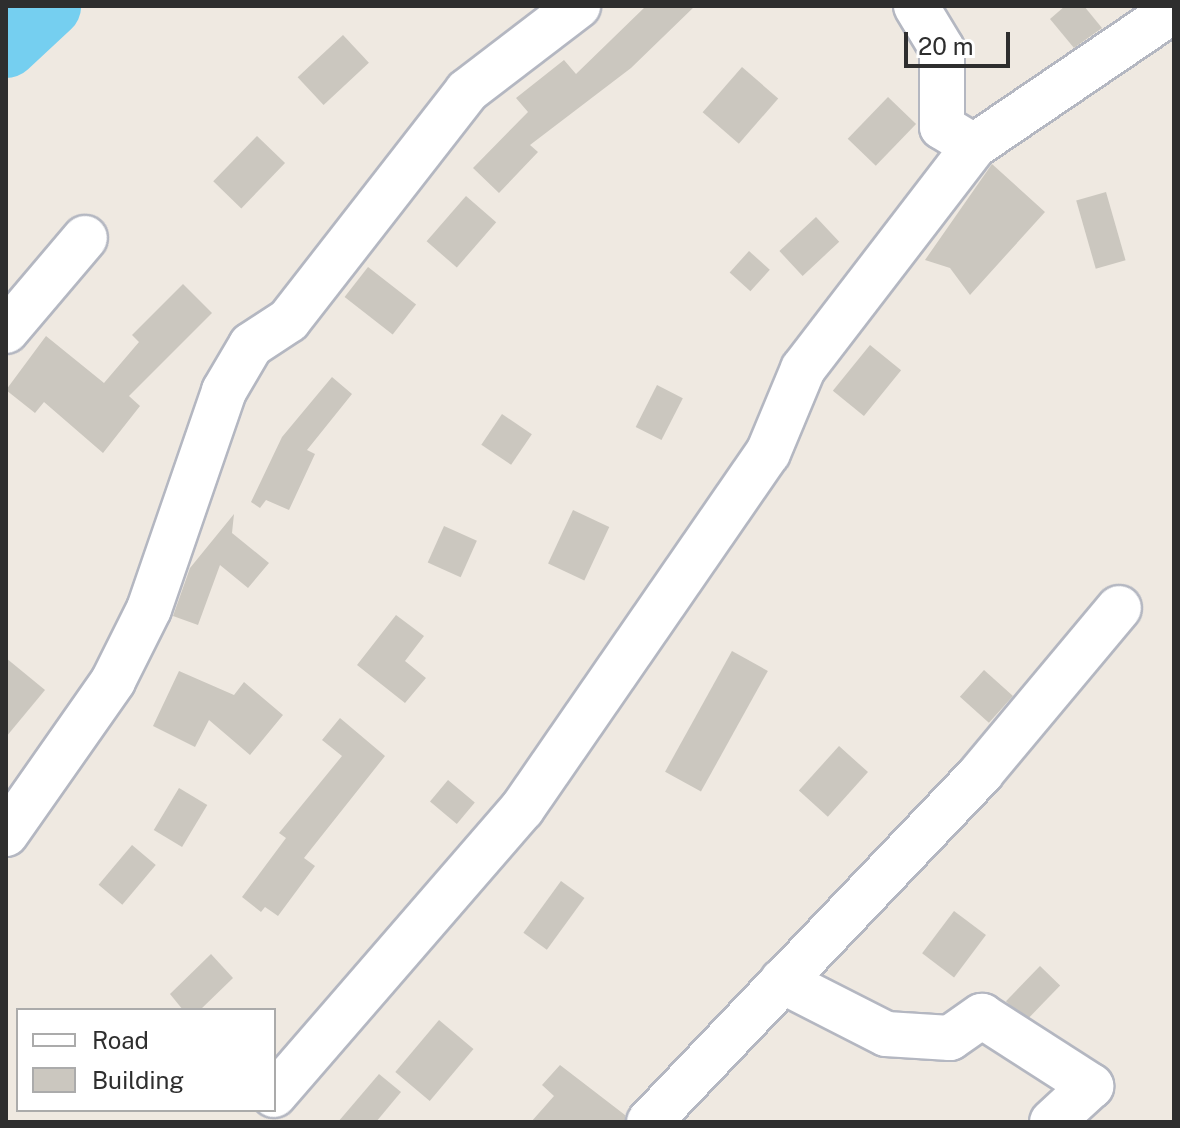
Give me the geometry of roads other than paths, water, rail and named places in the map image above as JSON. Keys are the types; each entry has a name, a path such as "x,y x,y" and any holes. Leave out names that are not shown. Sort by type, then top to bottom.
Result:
{"street":[{"path":"6,834 113,681 149,609 224,391 251,345 289,320 467,91 578,6"},
{"path":"916,6 942,49 942,127 974,146"},
{"path":"276,1093 522,809 768,453 803,369 974,146 1174,10"},
{"path":"6,331 85,238"},
{"path":"649,1122 981,773 1119,608"},
{"path":"782,981 886,1034 950,1038 982,1016 1091,1086 1052,1122"}],"waterway":[{"path":"6,46 49,6"}]}
